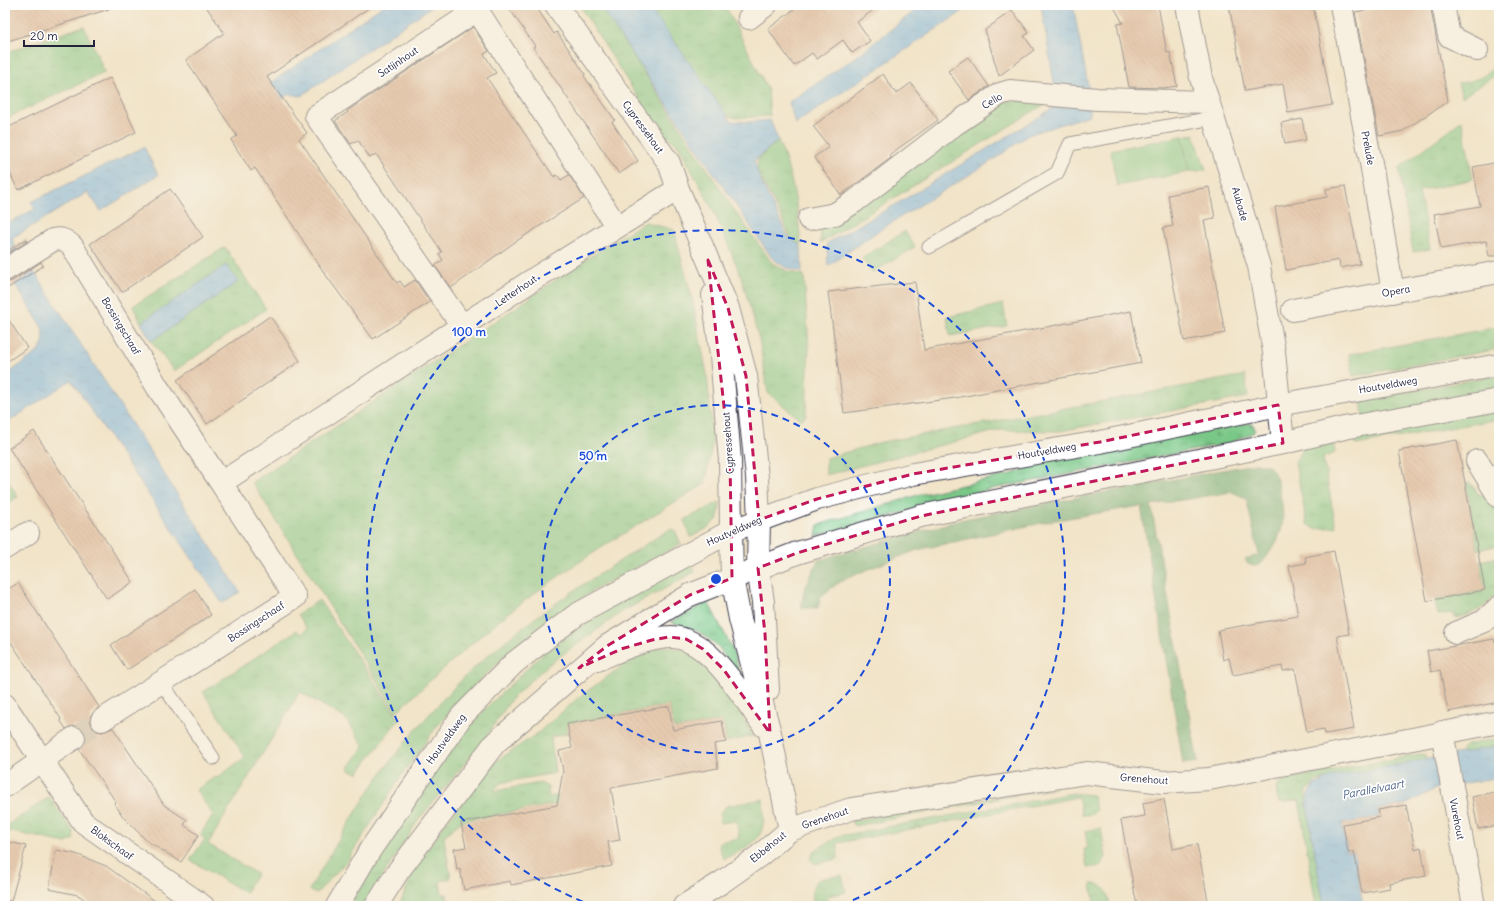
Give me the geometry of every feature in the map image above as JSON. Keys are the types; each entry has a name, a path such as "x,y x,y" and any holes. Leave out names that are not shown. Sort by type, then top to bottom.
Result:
{"street":[{"name":"Cypressehout","path":"556,5 669,163 678,189 728,308 746,376 757,477 759,520"},
{"name":"Aubade","path":"1187,5 1201,78 1259,266 1274,352 1278,405"},
{"name":"Prelude","path":"1341,5 1393,292"},
{"path":"1443,5 1449,36 1477,50"},
{"name":"Satijnhout","path":"463,327 316,116 477,10 617,227"},
{"name":"Cello","path":"809,218 835,214 854,202 954,125 1000,94 1010,91 1055,94 1211,110"},
{"name":"Letterhout","path":"221,483 463,327 537,277 678,189"},
{"name":"Bossingschaaf","path":"5,270 53,240 66,240 72,246 158,388 295,597 102,720"},
{"name":"Cypressehout","path":"708,260 721,355 730,461 731,531"},
{"name":"Opera","path":"1293,310 1499,272"},
{"name":"Houtveldweg","path":"337,906 370,850 461,717 514,663 576,614 731,531 817,499 913,474 1100,442 1278,405 1499,365"},
{"path":"376,906 399,870 495,743 579,668 607,646 690,595 797,553 921,516 1283,443 1344,428 1499,400"},
{"path":"1278,405 1283,443"},
{"path":"1477,461 1499,497"},
{"name":"Ebbehout","path":"759,520 758,568 765,634 770,733"},
{"name":"Ebbehout","path":"684,906 752,860 790,830 770,733 740,619 732,578 731,531"},
{"path":"5,548 28,533"},
{"path":"1456,633 1484,621 1499,607"},
{"path":"579,668 621,649 652,640 669,636 686,639 703,649 724,670 770,733"},
{"name":"Blokschaaf","path":"5,705 83,822 202,906"},
{"name":"Grenehout","path":"790,830 851,809 1068,775 1087,773 1163,782 1209,779 1443,741 1499,722"},
{"path":"5,786 74,738"},
{"name":"Vurehout","path":"1443,741 1474,906"}],"lane":[{"path":"929,247 1057,173 1070,144 1211,110"},
{"path":"162,682 213,758"}],"highlighted area":[{"path":"708,260 728,308 746,376 759,520 817,499 913,474 1100,442 1278,405 1283,443 921,516 797,553 758,568 765,634 770,733 724,670 703,649 686,639 669,637 652,640 621,649 579,668 607,646 690,595 732,578 730,461"}],"green space":[{"path":"579,5 600,5 731,205 772,263 787,271 804,275 809,347 806,416 801,420 768,393 759,339 741,276 713,210 678,145 660,132"},
{"path":"648,5 725,5 768,90 770,116 736,118 722,114"},
{"path":"84,26 105,72 5,119 5,53"},
{"path":"1499,60 1499,73 1462,97 1458,83 1471,81 1482,77 1495,66"},
{"path":"1006,101 1050,101 821,243 820,225"},
{"path":"1462,120 1473,179 1419,191 1430,249 1413,252 1399,168"},
{"path":"1194,134 1206,170 1189,172 1182,136"},
{"path":"1182,136 1189,172 1117,186 1110,150"},
{"path":"778,140 788,166 794,192 801,246 791,239 779,212 757,171 758,159"},
{"path":"645,222 674,230 692,298 707,374 713,440 705,484 608,543 538,591 484,633 396,712 252,482 515,308 589,257"},
{"path":"905,231 915,247 872,273 862,258"},
{"path":"225,247 266,309 174,371 151,341 237,282 226,265 141,323 133,306"},
{"path":"1003,304 1007,326 950,336 947,317"},
{"path":"1499,327 1499,349 1353,376 1349,354"},
{"path":"1245,375 1248,397 1060,431 1000,430 826,475 826,458 882,442"},
{"path":"1499,375 1499,394 1363,419 1361,400"},
{"path":"1499,408 1499,419 1356,445 1354,435"},
{"path":"1250,423 1254,426 1254,432 1231,443 991,489 816,536 818,525 918,495 1012,474 1050,459"},
{"path":"1333,439 1335,453 1323,458 1336,527 1315,529 1307,524 1295,462 1302,449"},
{"path":"1254,464 1268,465 1273,472 1278,485 1283,515 1277,540 1260,565 1251,565 1245,559 1259,555 1246,498 1232,492 1151,505 1198,762 1183,764 1141,506 1051,521 917,550 844,579 821,596 818,608 801,608 804,590 818,560 964,519"},
{"path":"5,476 18,497 5,505"},
{"path":"1469,482 1480,495 1487,493 1499,514 1499,545 1478,550 1466,483"},
{"path":"720,502 718,519 706,529 691,537 684,520"},
{"path":"670,529 675,530 681,544 594,590 535,631 504,657 478,682 438,725 402,775 347,861 316,894 309,890 367,794 385,768 447,695 471,670 497,647 553,605"},
{"path":"1499,557 1499,586 1492,599 1487,604 1475,612 1455,618 1453,613 1438,615 1435,600 1485,590 1480,561"},
{"path":"690,564 695,572 622,612 548,665 512,698 482,743 419,819 364,906 349,906 439,764 485,709 542,654 602,612"},
{"path":"319,600 399,719 358,773 348,769 364,746 346,719 300,692 208,844 257,874 245,893 190,860 205,839 200,835 213,815 196,790 215,777 217,778 245,757 203,692 297,630 300,634 307,629 298,614"},
{"path":"708,602 733,650 743,685 718,646 698,631 671,622"},
{"path":"667,646 691,652 722,684 742,714 753,736 727,742 722,721 674,729 669,705 567,724 568,733 551,737 555,773 500,783 494,791 540,783 548,787 549,797 561,795 562,803 462,821 446,834 444,838 451,878 440,881 442,895 447,894 448,906 399,906 415,868 442,828 486,771 495,762 538,733 578,698 641,652"},
{"path":"1499,738 1499,746 1461,754 1462,749 1466,745"},
{"path":"1420,754 1425,755 1427,760 1316,781 1307,791 1306,800 1324,906 1316,906 1299,800 1279,803 1276,790 1279,783 1292,778"},
{"path":"1055,788 855,826 852,824 852,820"},
{"path":"1073,793 1093,795 1096,810 1091,815 1082,815 1078,797 838,843 838,859 815,864 810,859 814,851 839,836"},
{"path":"49,797 73,831 74,839 66,843 8,831 9,824"},
{"path":"763,799 764,823 757,838 752,844 724,859 719,848 720,842 739,838 737,821 720,823 720,813 726,806"},
{"path":"1101,828 1106,857 1101,866 1087,868 1084,849 1088,848 1085,831"},
{"path":"842,875 846,892 827,896 828,906 814,906 813,889 816,881"},
{"path":"1091,884 1100,885 1103,887 1107,894 1110,906 1069,906 1094,901"},
{"path":"513,898 514,906 471,906"}],"water":[{"path":"384,5 434,5 301,96 289,94 246,125 234,108"},
{"path":"599,5 648,5 731,121 750,122 770,120 778,140 754,161 759,177 788,237 801,246 802,272 785,267 772,258"},
{"path":"922,5 972,5 795,124 789,102 856,57"},
{"path":"1041,5 1073,5 1090,96 1090,115 1028,135 995,159 878,231 828,266 827,243 895,205 1060,104 1054,83"},
{"path":"144,147 158,175 101,211 88,192 12,238 14,245 35,273 240,592 222,603 71,380 5,424 5,376 39,351 44,340 42,327 5,268 5,225 35,209 31,202"},
{"path":"226,265 238,282 151,341 141,323"},
{"name":"Parallelvaart","path":"1499,746 1499,777 1435,789 1407,804 1378,810 1379,817 1342,824 1348,853 1354,852 1363,906 1324,906 1306,800 1314,785 1331,777"}],"building":[{"path":"5,5 108,5 109,9 5,42"},
{"path":"205,5 373,5 267,77 307,133 299,139 397,283 400,281 404,287 415,280 430,302 373,339 325,274 255,168 251,171 231,140 237,136 186,60 224,33"},
{"path":"507,5 535,5 554,34 557,32 585,74 584,76 615,120 612,122 638,161 619,174 533,47 535,46"},
{"path":"800,5 880,5 857,22 870,41 852,53 843,40 817,59 812,53 794,66 768,29"},
{"path":"1113,5 1158,5 1167,53 1170,52 1177,86 1164,88 1129,87 1117,24 1123,23"},
{"path":"1229,5 1313,5 1332,105 1288,113 1283,84 1245,91"},
{"path":"1393,5 1430,5 1448,101 1403,131 1379,136 1355,12"},
{"path":"1012,10 1029,33 1024,36 1034,50 999,76 985,30"},
{"path":"473,27 489,51 484,54 496,73 487,78 554,177 557,175 561,180 569,175 584,198 515,242 451,288 435,266 443,260 439,254 442,252 376,154 370,158 358,140 351,144 335,121 348,112 347,111"},
{"path":"968,57 989,86 969,100 948,71"},
{"path":"883,74 896,94 911,83 938,120 889,155 891,158 841,195 814,157 829,147 813,126"},
{"path":"110,78 136,132 18,190 5,163 5,129"},
{"path":"1302,119 1306,140 1285,144 1281,123"},
{"path":"1499,162 1499,256 1489,256 1486,241 1441,249 1434,214 1480,206 1473,167"},
{"path":"1345,186 1360,264 1340,268 1339,260 1286,270 1275,207 1327,197 1326,189"},
{"path":"1209,187 1215,218 1204,220 1225,333 1184,341 1163,228 1173,226 1168,195"},
{"path":"170,189 203,237 122,292 90,244"},
{"path":"26,239 28,241 5,255 5,253"},
{"path":"41,262 43,266 5,290 5,282 12,281"},
{"path":"915,282 924,350 1131,311 1141,363 955,398 844,413 828,292"},
{"path":"5,314 27,348 5,363"},
{"path":"270,316 300,361 207,424 177,380"},
{"path":"34,431 133,582 107,599 9,448"},
{"path":"1457,440 1485,590 1427,601 1399,451"},
{"path":"1334,551 1349,634 1337,636 1354,729 1325,734 1324,729 1307,732 1295,669 1283,671 1282,666 1233,675 1229,658 1223,660 1218,630 1298,616 1289,566 1306,563 1305,557"},
{"path":"18,583 99,707 91,715 90,721 92,727 97,731 102,732 113,728 164,805 187,820 184,825 199,835 181,862 147,841 124,818 114,803 116,802 79,749 85,743 86,737 84,731 80,727 73,726 66,729 5,633 5,591"},
{"path":"195,589 211,615 127,670 111,645"},
{"path":"1494,639 1495,642 1499,641 1499,702 1448,712 1440,670 1431,672 1427,651"},
{"path":"669,706 673,730 722,721 726,742 714,744 718,768 611,788 620,840 608,842 612,866 511,885 510,881 464,890 460,869 457,870 454,849 466,847 461,823 557,805 563,771 559,751 572,748 567,724"},
{"path":"1499,791 1499,825 1478,829 1472,797"},
{"path":"1164,799 1173,849 1197,844 1209,906 1137,906 1121,820 1145,816 1143,803"},
{"path":"1406,805 1415,849 1421,847 1426,876 1389,883 1390,888 1362,893 1354,851 1348,853 1343,824 1380,817 1378,810"},
{"path":"5,841 26,846 11,901 5,900"},
{"path":"56,850 76,854 106,866 162,906 94,906 78,895 49,889"}],"tunnel":[{"path":"74,738 102,720"}]}
